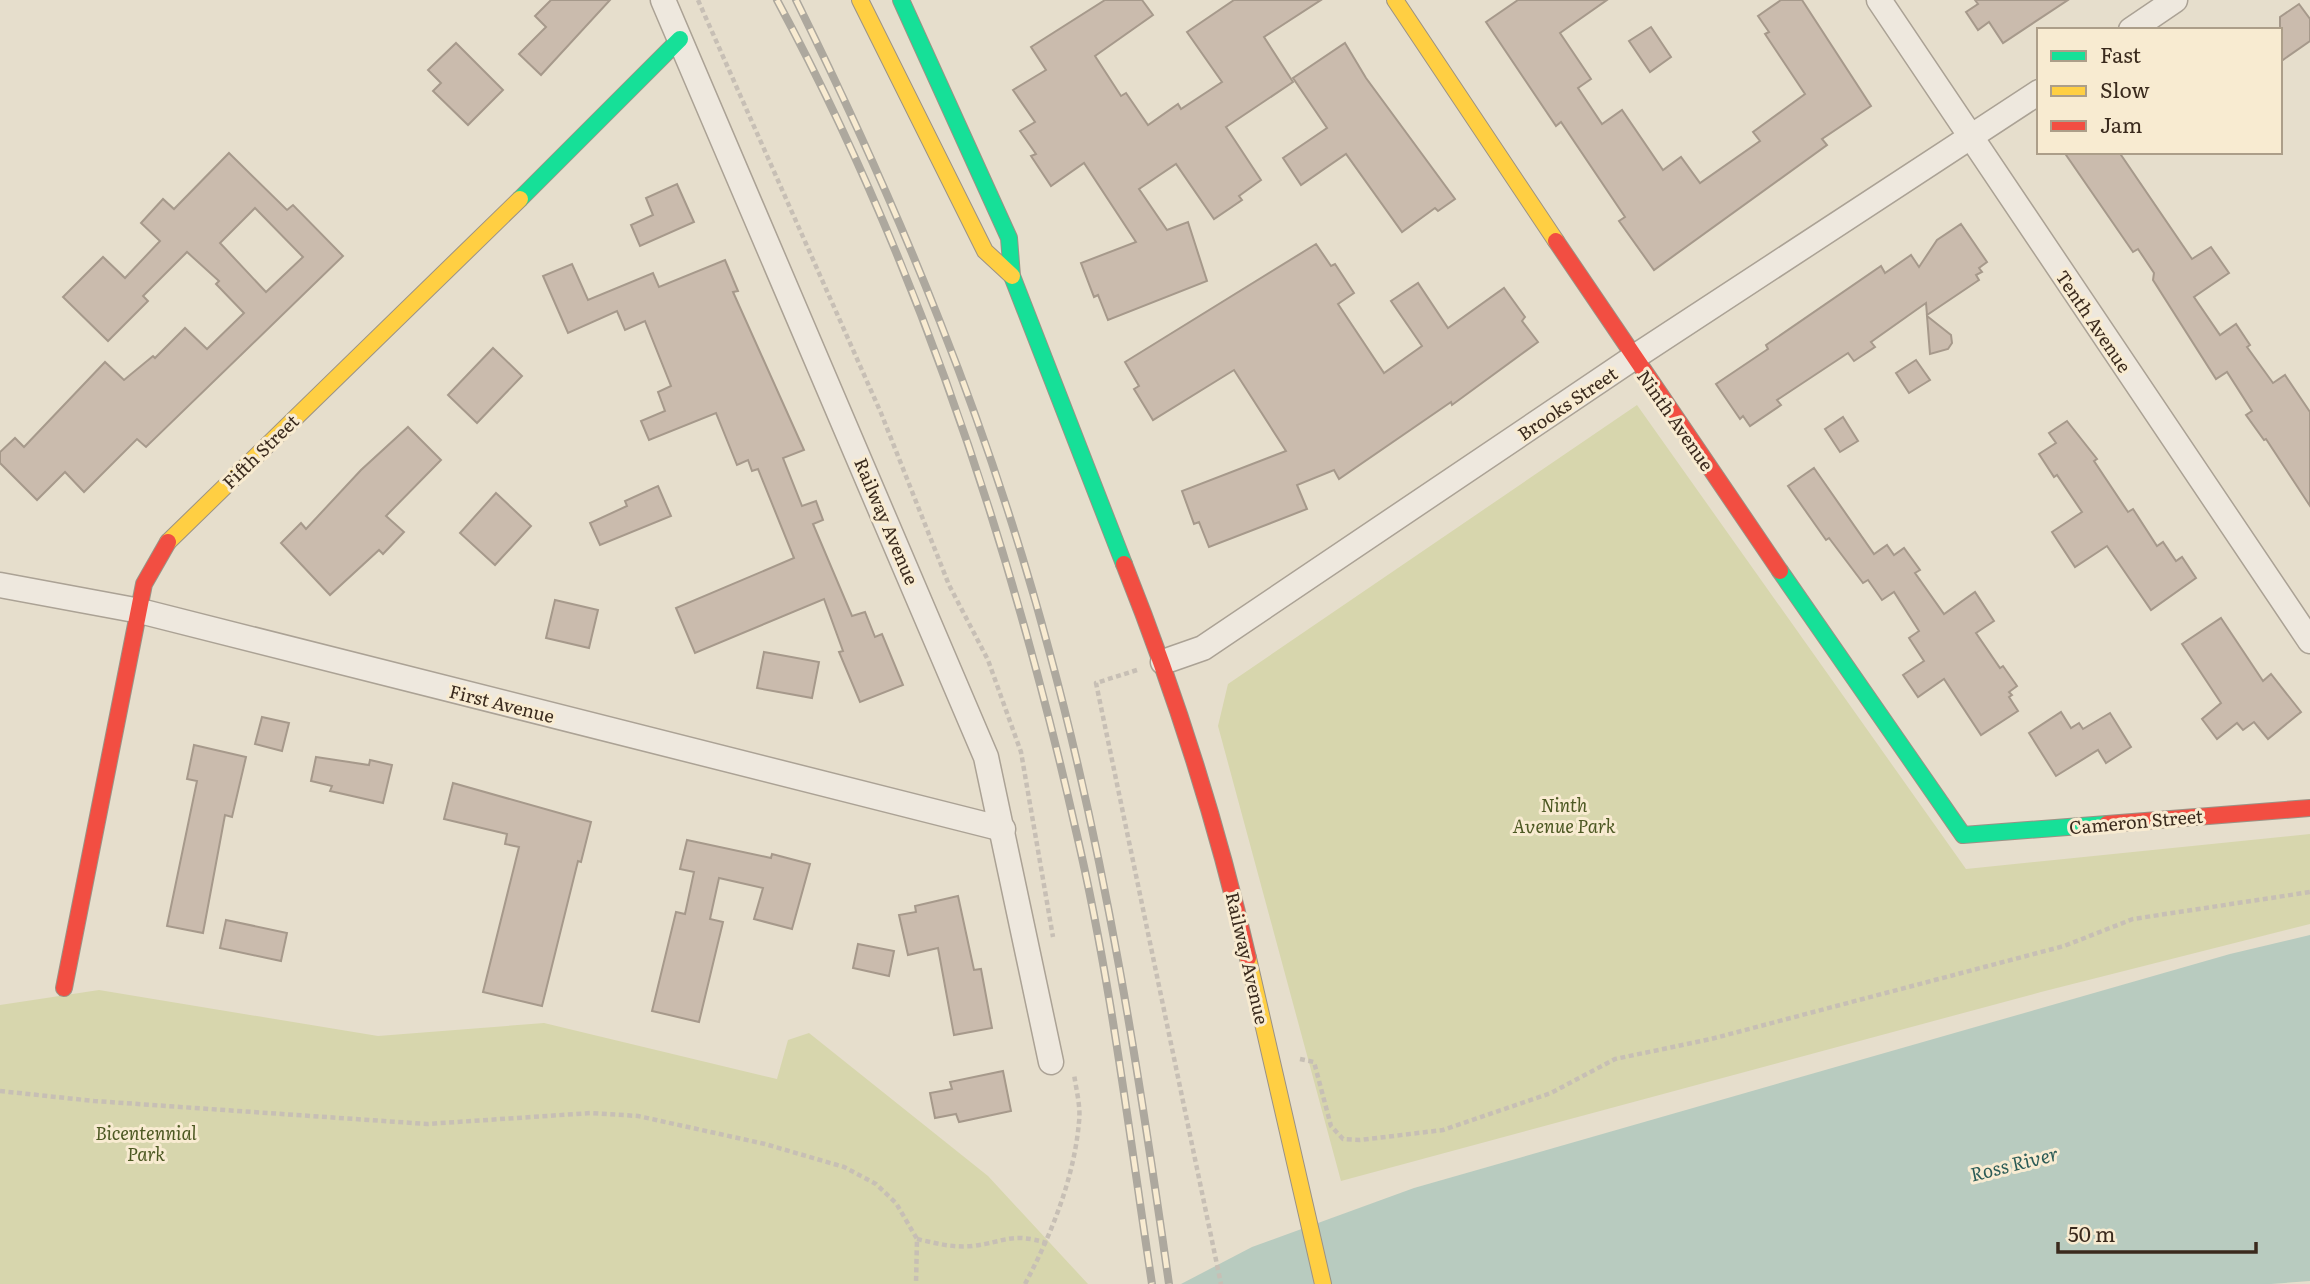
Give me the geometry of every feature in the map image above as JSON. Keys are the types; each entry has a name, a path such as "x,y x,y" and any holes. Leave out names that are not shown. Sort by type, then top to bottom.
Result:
{"street":[{"name":"Railway Avenue","path":"663,0 986,757 1051,1062"},
{"name":"Railway Avenue","path":"860,0 985,251 1012,276"},
{"name":"Railway Avenue","path":"901,0 1009,238 1012,276 1163,662 1226,864 1323,1284"},
{"name":"Ninth Avenue","path":"1395,0 1633,358 1963,835"},
{"name":"Tenth Avenue","path":"1879,0 2310,641"},
{"path":"2134,28 2175,0"},
{"name":"Fifth Street","path":"64,988 144,583 159,554 177,531 581,139 680,39"},
{"name":"Brooks Street","path":"1163,662 1203,648 1633,358 2037,93"},
{"name":"First Avenue","path":"0,585 140,611 1003,830"},
{"name":"Cameron Street","path":"1963,835 2310,808"}],"path":[{"path":"1163,662 1096,683 1221,1284"},
{"path":"1270,1052 1314,1062 1331,1126 1343,1139 1360,1140 1443,1130 1551,1093 1615,1059 1711,1039 2064,946 2133,919 2310,892"},
{"path":"1025,1284 1047,1242 1072,1166 1080,1119 1074,1074"},
{"path":"0,1091 107,1102 427,1124 591,1112 638,1116 765,1144 844,1167 876,1184 896,1203 917,1239 916,1284"},
{"path":"917,1239 949,1246 972,1246 1024,1236 1047,1242"}],"green space":[{"name":"Ninth Avenue Park","path":"1637,405 1966,869 2310,834 2310,924 2041,992 1341,1181 1218,726 1228,684"},
{"name":"Bicentennial Park","path":"99,990 378,1036 544,1023 777,1079 788,1040 809,1033 988,1176 1088,1284 0,1284 0,1005"}],"water":[{"name":"Ross River","path":"2310,935 2310,1281 2271,1284 1181,1284 1252,1247 1414,1188 2230,954"}],"building":[{"path":"551,0 610,0 541,75 519,54 546,27 535,16"},
{"path":"1105,0 1142,0 1153,15 1095,56 1121,96 1126,93 1148,125 1178,104 1181,109 1222,82 1187,32 1234,0 1321,0 1264,37 1293,82 1226,127 1261,180 1239,196 1242,200 1214,219 1176,164 1139,189 1167,230 1188,222 1207,281 1108,320 1098,295 1094,297 1081,263 1136,242 1084,163 1051,186 1031,156 1036,154 1020,131 1035,122 1013,90 1046,70 1031,47"},
{"path":"1518,0 1607,0 1560,33 1591,79 1578,88 1602,124 1622,110 1663,170 1681,157 1700,183 1760,141 1753,132 1805,94 1765,34 1769,32 1758,16 1781,0 1802,0 1871,106 1822,139 1827,145 1654,270 1619,221 1625,217 1561,122 1556,126 1486,22"},
{"path":"1975,0 2068,0 2003,43 1989,22 1978,30 1966,12 1978,4"},
{"path":"2299,4 2310,19 2310,41 2282,61 2282,28 2280,17"},
{"path":"1651,27 1671,57 1650,72 1629,41"},
{"path":"456,43 503,90 468,125 433,91 441,83 428,70"},
{"path":"1345,43 1366,78 1455,199 1438,211 1435,208 1402,232 1346,154 1301,185 1283,158 1327,128 1293,78"},
{"path":"229,153 287,210 293,205 343,256 146,447 137,439 84,492 65,472 37,500 0,463 0,452 15,438 24,447 105,362 124,380 153,356 155,358 185,328 207,349 244,313 216,284 219,281 187,252 143,296 148,301 108,341 63,297 103,257 125,278 160,241 141,223 163,199 174,209","holes":["255,208 303,257 266,292 220,243"]},
{"path":"2065,154 2120,154 2192,259 2211,247 2229,273 2194,297 2220,335 2236,324 2250,345 2247,347 2273,383 2285,375 2310,412 2310,506 2266,439 2264,440 2246,415 2252,411 2227,372 2216,379 2153,280 2154,273 2138,249 2133,252"},
{"path":"677,184 694,222 640,246 631,225 653,215 646,198"},
{"path":"1961,224 1987,262 1979,268 1982,272 1976,275 1979,280 1927,315 1926,303 1871,342 1875,347 1854,361 1848,353 1777,400 1781,405 1750,426 1743,416 1740,419 1716,384 1768,349 1766,345 1881,266 1885,273 1911,255 1919,267 1937,240"},
{"path":"1316,244 1331,266 1335,264 1354,293 1338,304 1384,373 1422,346 1391,301 1418,283 1448,328 1504,288 1525,317 1522,321 1538,342 1452,405 1451,402 1339,479 1334,470 1297,485 1307,509 1209,547 1199,522 1194,524 1182,491 1286,451 1234,370 1153,420 1134,389 1139,386 1125,362"},
{"path":"725,260 738,291 733,292 804,450 783,458 802,506 816,501 823,520 813,524 852,616 865,612 875,637 882,634 903,685 860,702 839,652 843,651 824,599 695,653 676,608 794,558 758,469 752,471 748,460 737,465 716,413 649,440 641,421 665,411 658,392 671,386 645,321 625,330 617,311 568,333 543,276 572,264 588,300 653,273 659,287"},
{"path":"1927,316 1951,335 1952,343 1948,349 1930,354"},
{"path":"493,348 522,376 477,423 448,395"},
{"path":"1916,360 1930,380 1909,393 1896,373"},
{"path":"1843,417 1858,441 1840,452 1825,429"},
{"path":"2067,421 2097,459 2094,461 2128,512 2133,509 2157,546 2163,542 2176,561 2182,557 2196,578 2151,610 2107,546 2075,567 2052,532 2082,512 2039,454 2056,443 2049,433"},
{"path":"408,427 441,460 386,516 404,532 383,554 379,550 330,595 281,543 301,523 306,529 361,470"},
{"path":"1814,468 1874,554 1887,545 1894,555 1904,548 1920,570 1915,573 1944,614 1975,592 1994,621 1976,633 2000,668 2003,666 2017,686 2009,692 2012,695 2009,697 2018,711 1981,735 1944,679 1918,697 1903,675 1924,661 1909,638 1919,631 1894,592 1882,600 1868,580 1863,583 1829,538 1826,540 1788,486"},
{"path":"658,486 671,516 600,545 590,523 627,506 625,501"},
{"path":"496,493 531,526 495,565 460,533"},
{"path":"555,600 598,610 589,648 546,638"},
{"path":"2221,618 2263,681 2271,674 2301,712 2268,739 2254,722 2243,730 2237,723 2217,739 2202,719 2221,703 2182,644"},
{"path":"764,652 819,662 812,698 757,688"},
{"path":"2061,712 2071,728 2079,723 2083,729 2110,713 2131,747 2106,763 2098,750 2056,776 2029,733"},
{"path":"262,717 289,723 282,751 255,744"},
{"path":"194,745 246,757 232,817 225,815 203,933 167,926 197,781 187,779"},
{"path":"316,757 369,765 370,760 392,765 383,803 330,791 332,786 311,781"},
{"path":"453,783 591,822 581,862 578,861 542,1006 483,992 519,847 505,844 507,834 444,819"},
{"path":"687,840 771,858 772,854 810,864 792,929 754,919 763,888 719,878 710,919 723,922 699,1022 652,1011 676,912 685,914 694,872 680,869"},
{"path":"958,896 974,970 981,969 992,1028 954,1035 938,948 908,955 899,915 916,912 915,906"},
{"path":"226,920 287,933 281,961 220,948"},
{"path":"858,944 894,951 889,976 853,968"},
{"path":"1003,1071 1011,1111 959,1122 956,1114 935,1118 930,1093 952,1089 950,1082"}],"railway":[{"path":"777,0 874,199 916,302 955,405 1022,617 1076,831 1099,943 1119,1057 1152,1284"},
{"path":"796,0 871,159 940,321 1000,486 1026,569 1070,732 1104,888 1146,1125 1169,1284"}],"traffic: fast":[{"path":"901,0 1009,238 1012,276 1124,564"},
{"path":"520,199 680,39"},
{"path":"1780,571 1963,835 2107,824"}],"traffic: slow":[{"path":"860,0 985,251 1012,276"},
{"path":"1395,0 1556,241"},
{"path":"168,542 520,199"},
{"path":"1248,958 1323,1284"}],"traffic: jam":[{"path":"1556,241 1780,571"},
{"path":"64,988 144,584 168,542"},
{"path":"1124,564 1194,758 1223,857 1248,958"},
{"path":"2107,824 2310,808"}]}
